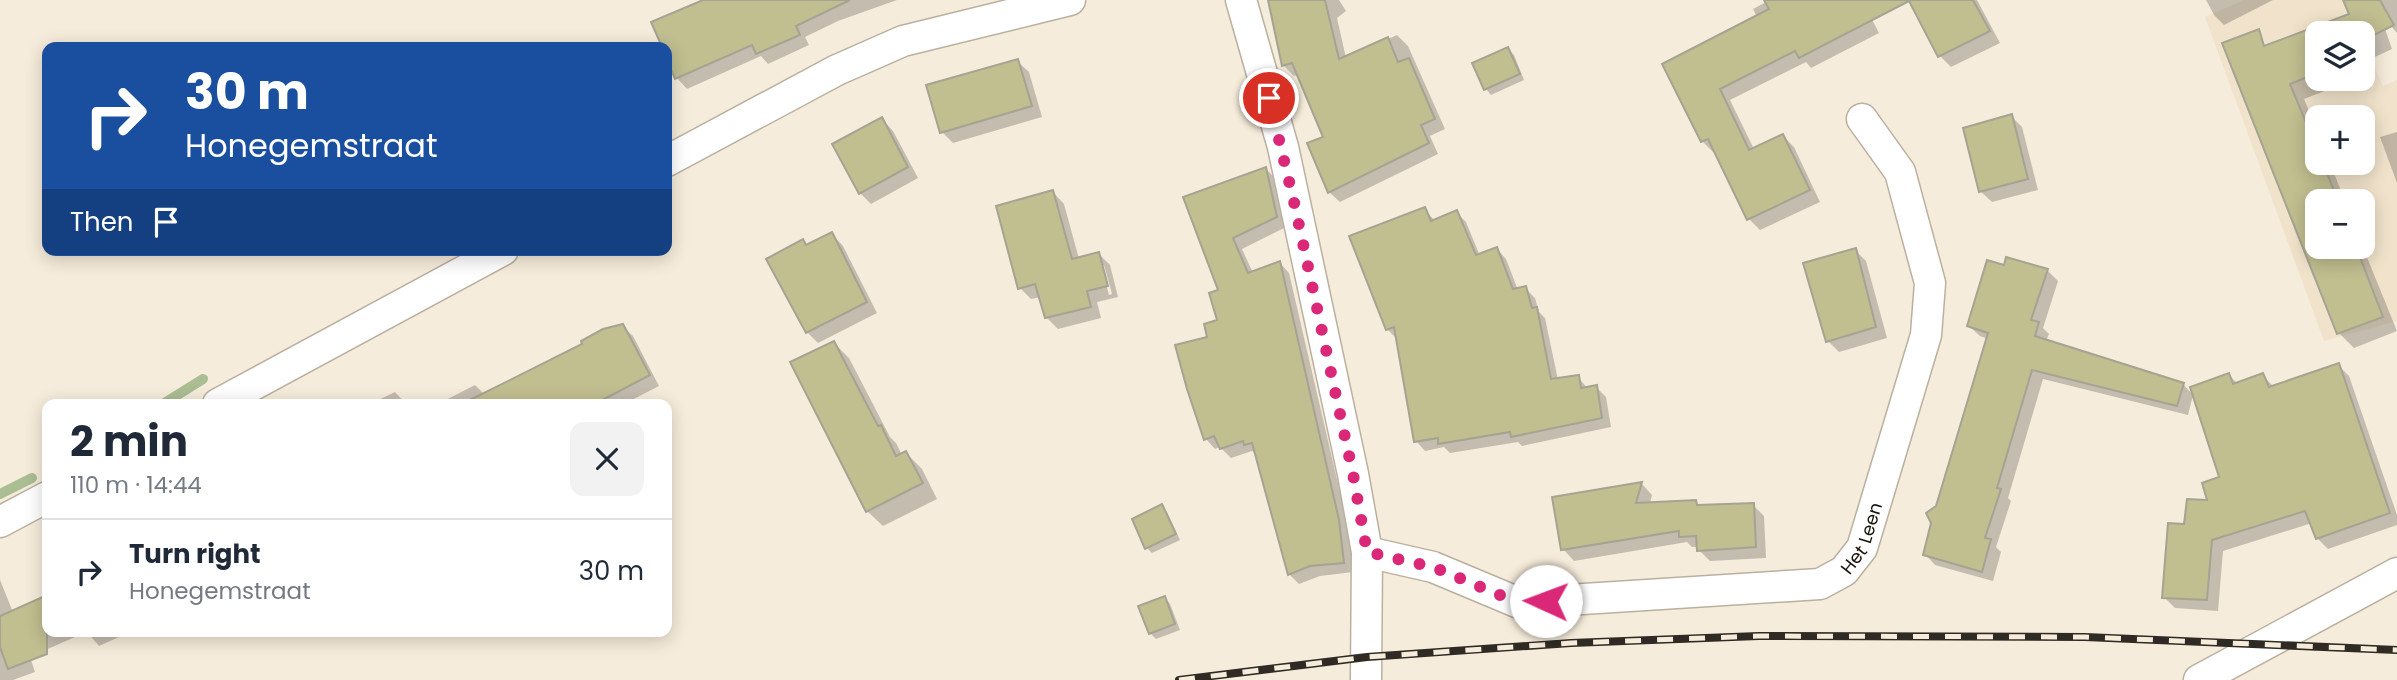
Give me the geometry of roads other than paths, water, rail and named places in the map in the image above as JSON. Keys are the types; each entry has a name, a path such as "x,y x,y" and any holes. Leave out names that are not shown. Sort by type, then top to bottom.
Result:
{"street":[{"path":"672,158 837,70 903,41 1070,0"},
{"path":"1241,0 1283,147 1353,474 1367,552 1366,680"},
{"name":"Het Leen","path":"1367,552 1433,567 1519,603 1820,584 1844,571 1862,548 1926,335 1930,283 1900,172 1862,119"},
{"path":"227,399 492,256"},
{"path":"0,522 42,500"},
{"path":"2199,680 2397,573"}],"waterway":[{"path":"171,399 203,379"},
{"path":"0,494 32,478"}],"railway":[{"path":"1179,680 1367,657 1571,643 1759,636 2085,637 2397,650"}]}
